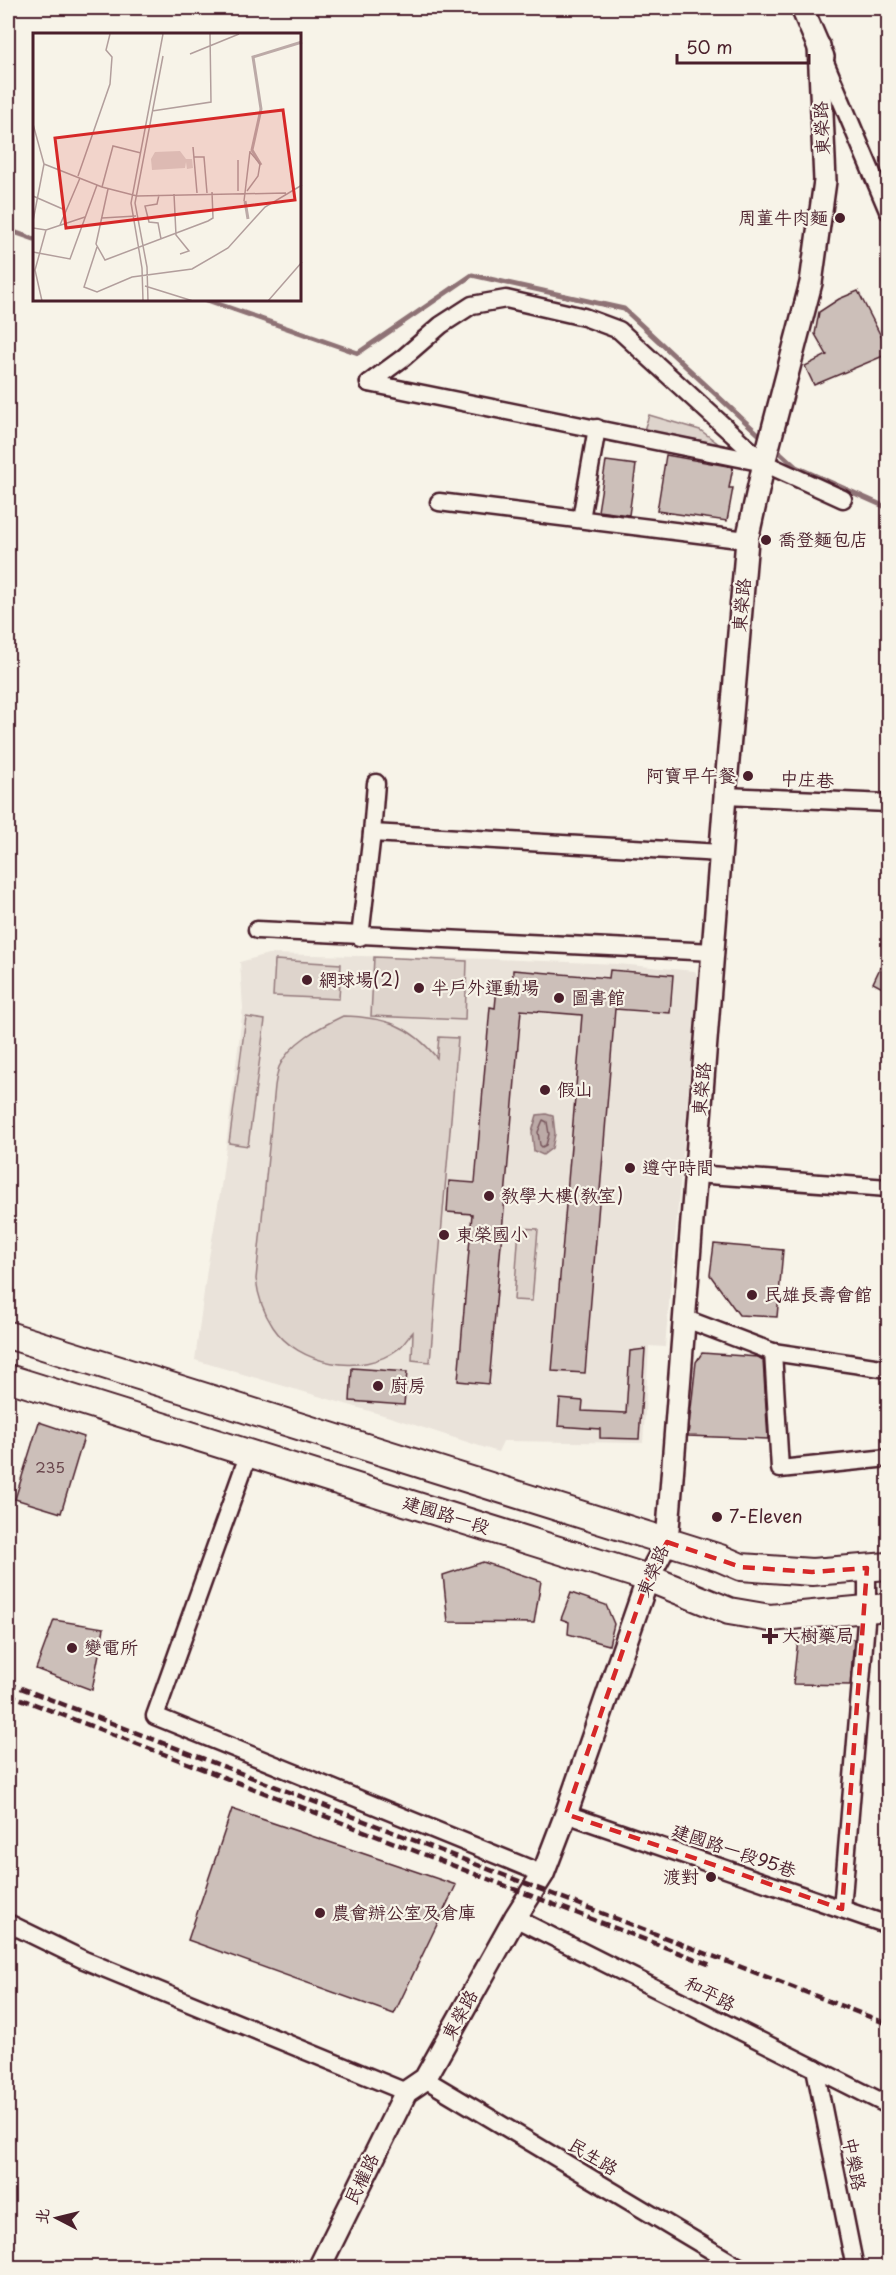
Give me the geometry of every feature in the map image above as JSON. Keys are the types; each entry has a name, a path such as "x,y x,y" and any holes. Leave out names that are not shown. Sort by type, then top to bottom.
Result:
{"main road":[{"path":"8,1335 720,1558 741,1567 812,1572 878,1567"},
{"name":"建國路一段","path":"8,1378 648,1578 729,1611 770,1618 878,1608"}],"street":[{"path":"802,8 888,211"},
{"name":"東榮路","path":"406,2092 425,2079 514,1918 543,1874 648,1578 667,1542 747,540 765,459 811,283 825,181 821,52"},
{"path":"765,459 369,383 403,358 441,325 472,305 506,299 584,317 619,330 765,459 843,499"},
{"path":"581,519 597,428"},
{"path":"439,502 747,540"},
{"path":"360,937 376,783"},
{"name":"中庄巷","path":"725,796 888,803"},
{"path":"372,833 721,853"},
{"path":"257,930 360,937 714,952"},
{"path":"695,1174 888,1188"},
{"path":"686,1318 773,1352 888,1369"},
{"path":"773,1352 780,1469 888,1458"},
{"path":"249,1453 154,1716 543,1874"},
{"path":"842,1910 878,1608 878,1567"},
{"name":"建國路一段95巷","path":"566,1814 888,1925"},
{"name":"和平路","path":"514,1918 888,2105"},
{"path":"8,1923 84,1960 406,2092"},
{"name":"中樂路","path":"815,2068 855,2268"},
{"name":"民生路","path":"425,2079 722,2263 741,2268"},
{"name":"民權路","path":"319,2268 406,2092"}],"highlighted area":[{"path":"667,1542 741,1567 812,1572 867,1568 842,1909 566,1814 648,1578"}],"shaded area":[{"path":"649,415 700,430 719,444 644,430"},
{"name":"東榮國小","path":"268,954 493,959 618,964 695,971 699,979 665,1347 649,1346 643,1443 503,1441 498,1452 390,1417 195,1360 221,1187 243,1008 240,962"},
{"name":"半戶外運動場","path":"374,957 467,961 465,1020 371,1016"},
{"name":"網球場(2)","path":"275,960 341,964 339,999 273,996"},
{"path":"343,1016 372,1018 396,1025 417,1038 437,1058 439,1037 458,1038 430,1362 412,1360 413,1332 398,1349 383,1358 367,1363 331,1363 314,1358 284,1340 269,1321 260,1298 256,1279 278,1069 290,1050 298,1043 316,1030"},
{"path":"246,1017 265,1020 248,1146 229,1143"},
{"path":"519,1228 538,1229 532,1301 514,1300"}],"water":[{"path":"537,1115 553,1116 555,1134 552,1148 543,1155 534,1151 532,1132"}],"building":[{"path":"858,291 888,354 814,385 805,366 827,355 815,334 819,312 839,299"},
{"path":"666,455 733,467 729,488 733,488 727,521 657,511"},
{"path":"606,461 636,465 629,515 598,511"},
{"path":"888,951 888,991 873,983"},
{"path":"513,970 609,978 610,970 673,975 670,1013 615,1009 585,1373 552,1371 582,1015 521,1010 489,1384 458,1381 472,1214 447,1212 449,1181 475,1183 490,1007 495,1008 497,987 512,989"},
{"name":"民雄長壽會館","path":"714,1244 783,1250 777,1317 739,1315 710,1275"},
{"path":"645,1349 639,1439 600,1438 600,1429 558,1426 560,1399 583,1401 582,1411 626,1413 630,1351"},
{"path":"702,1353 758,1357 763,1360 768,1439 688,1436 696,1362"},
{"name":"廚房","path":"352,1368 407,1372 404,1405 350,1401"},
{"path":"39,1422 84,1437 61,1513 15,1499"},
{"path":"483,1562 541,1581 534,1623 448,1622 443,1575"},
{"path":"571,1593 606,1605 614,1624 609,1645 568,1634 569,1622 561,1619"},
{"name":"變電所","path":"54,1620 104,1628 92,1690 36,1669"},
{"path":"798,1639 854,1639 850,1685 793,1684"},
{"name":"農會辦公室及倉庫","path":"232,1809 456,1885 394,2014 188,1940"}],"waterway":[{"path":"8,230 33,239"},
{"path":"213,302 358,353 472,275 624,309 765,440"},
{"path":"775,448 796,467 888,508"}],"railway":[{"path":"8,1683 888,2024"},
{"path":"8,1694 711,1965"}],"place":[{"name":"周董牛肉麵","path":"840,218"},
{"name":"喬登麵包店","path":"766,540"},
{"name":"阿寶早午餐","path":"748,776"},
{"name":"網球場(2)","path":"307,980"},
{"name":"半戶外運動場","path":"419,988"},
{"name":"圖書館","path":"559,998"},
{"name":"假山","path":"545,1090"},
{"name":"遵守時間","path":"630,1168"},
{"name":"教學大樓(教室)","path":"489,1196"},
{"name":"東榮國小","path":"444,1235"},
{"name":"民雄長壽會館","path":"752,1295"},
{"name":"廚房","path":"378,1386"},
{"name":"7-Eleven","path":"717,1517"},
{"name":"大樹藥局","path":"770,1636"},
{"name":"變電所","path":"72,1648"},
{"name":"渡對","path":"711,1877"},
{"name":"農會辦公室及倉庫","path":"320,1913"}]}
